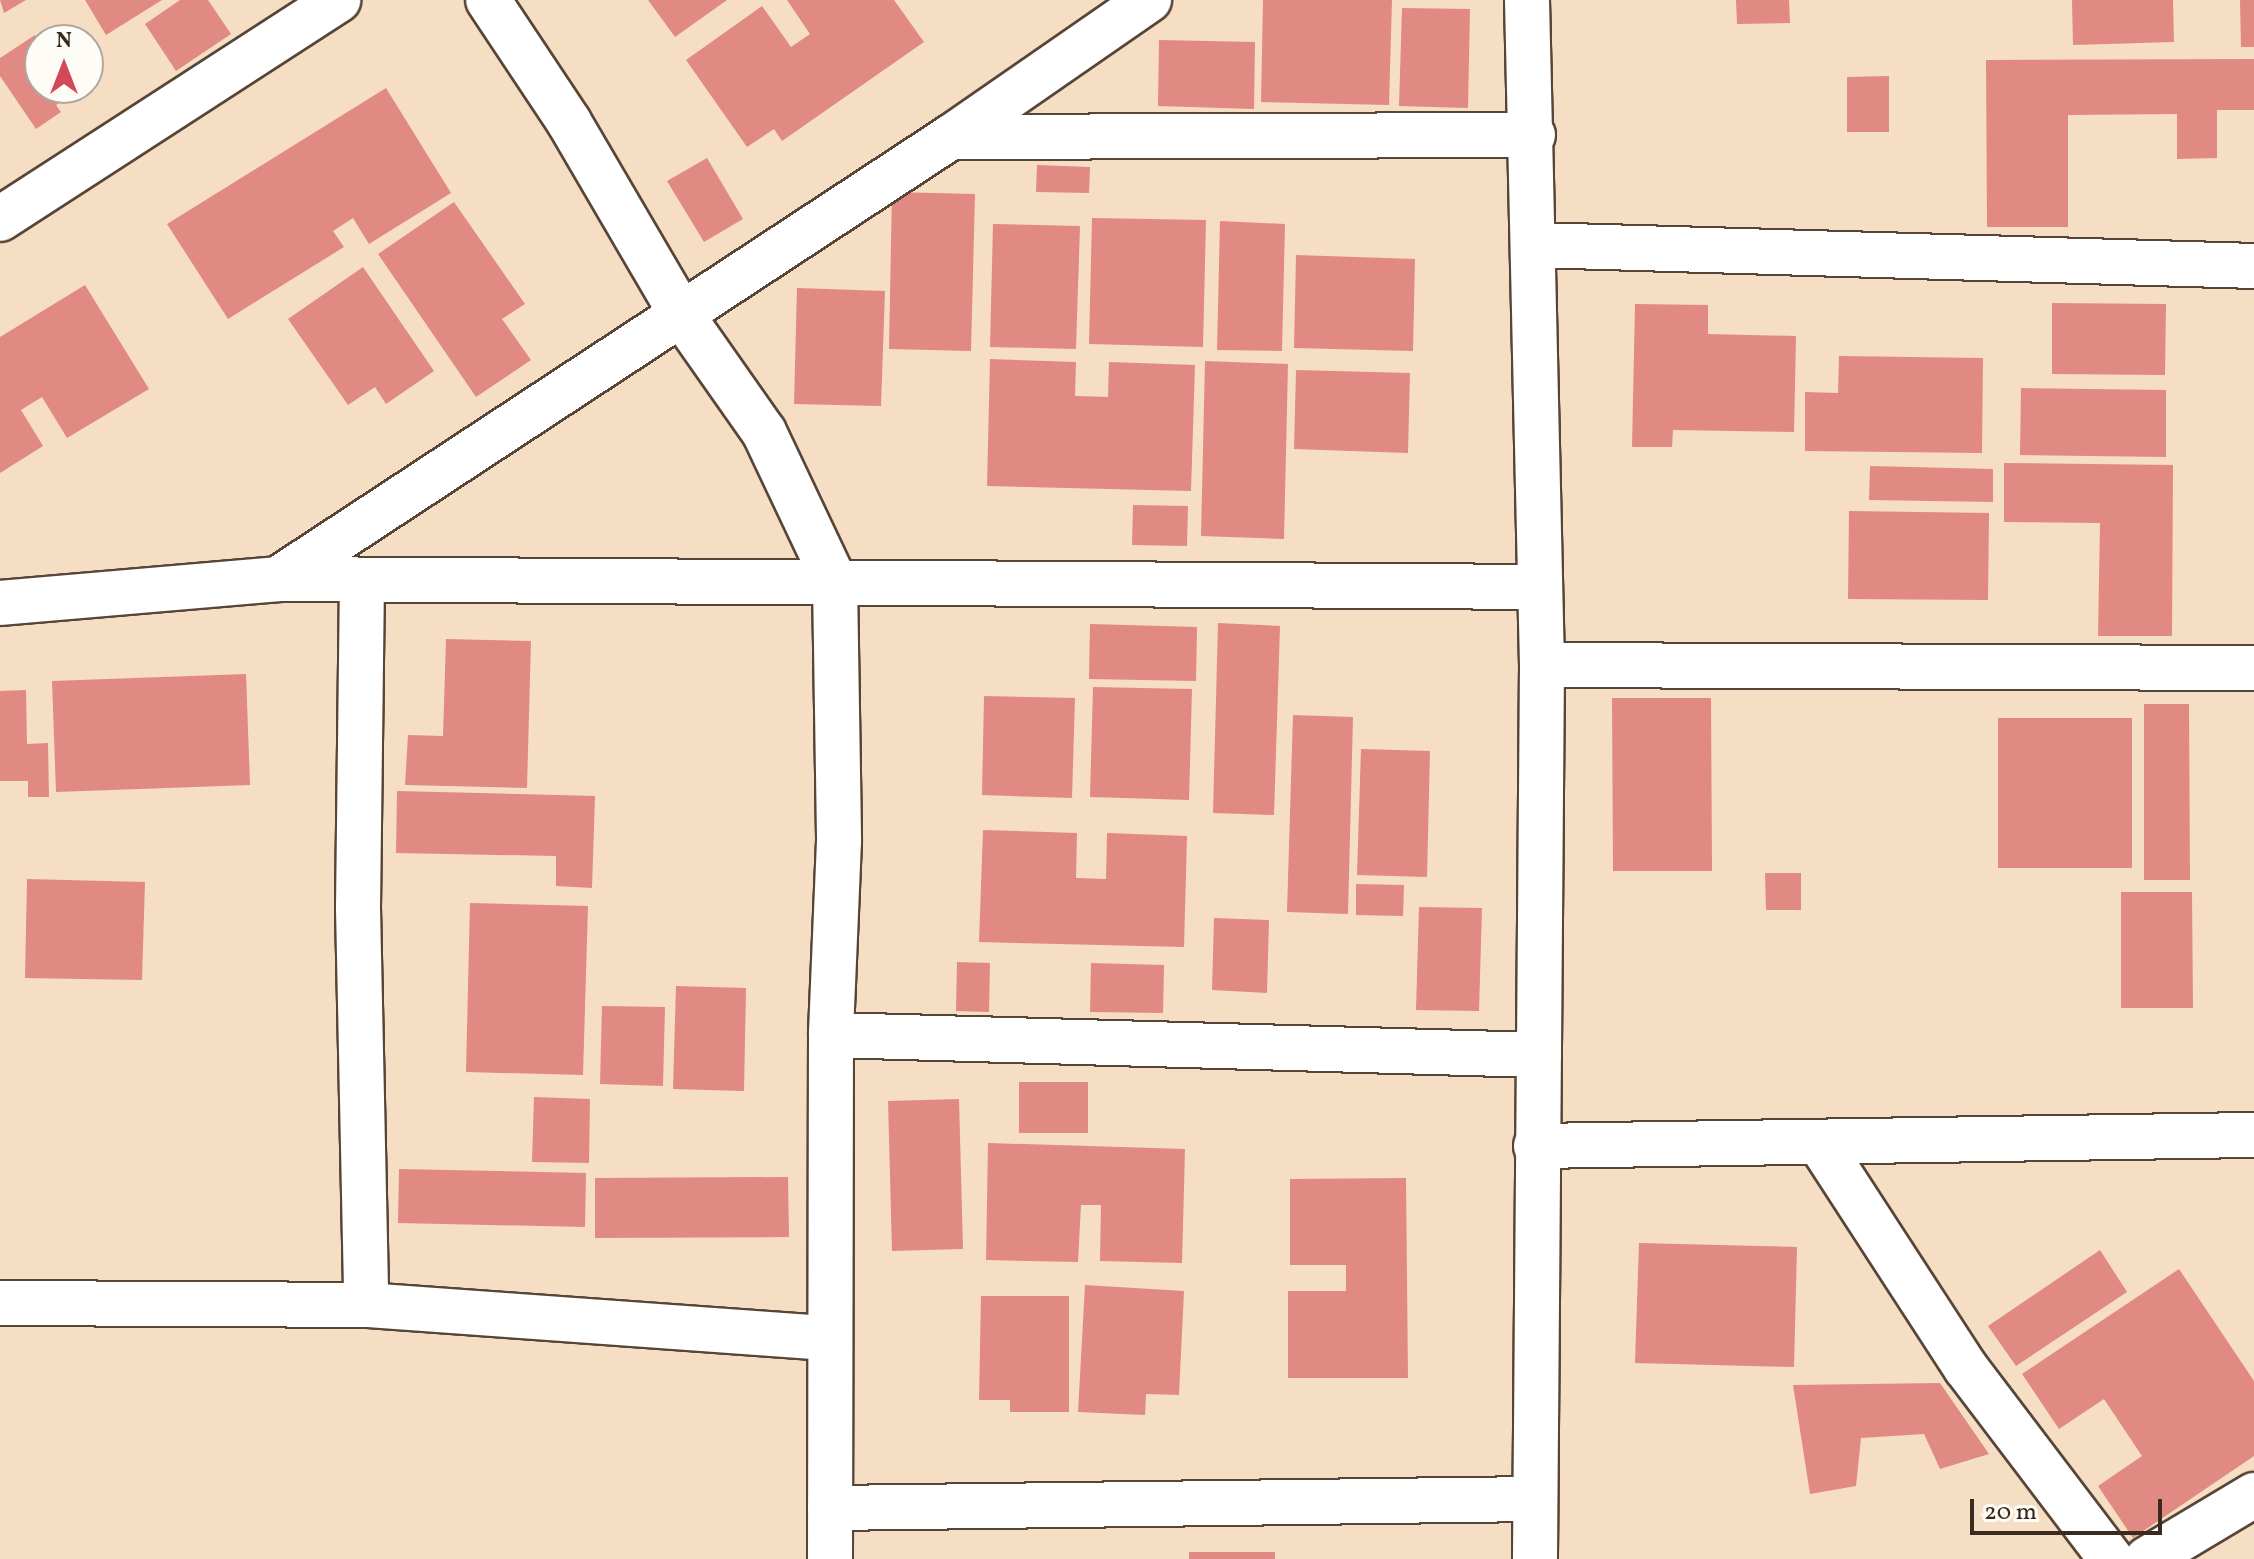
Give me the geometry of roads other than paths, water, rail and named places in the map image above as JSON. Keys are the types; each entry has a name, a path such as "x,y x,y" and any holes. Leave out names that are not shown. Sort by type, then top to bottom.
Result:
{"street":[{"path":"0,219 338,0"},
{"path":"488,0 569,122 681,314 764,432 835,582 839,841 831,1035 830,1559"},
{"path":"278,579 951,137 1149,0"},
{"path":"1527,0 1533,135 1542,665 1535,1559"},
{"path":"951,137 1533,135"},
{"path":"1535,245 2254,266"},
{"path":"0,603 278,579 1540,587"},
{"path":"362,580 358,908 366,1305"},
{"path":"1542,665 2254,668"},
{"path":"831,1035 1539,1055"},
{"path":"1536,1146 1821,1145 2254,1135"},
{"path":"1821,1145 1966,1368 2111,1559"},
{"path":"0,1303 366,1305 830,1338"},
{"path":"2147,1559 2254,1495"},
{"path":"830,1508 1535,1499"}]}
